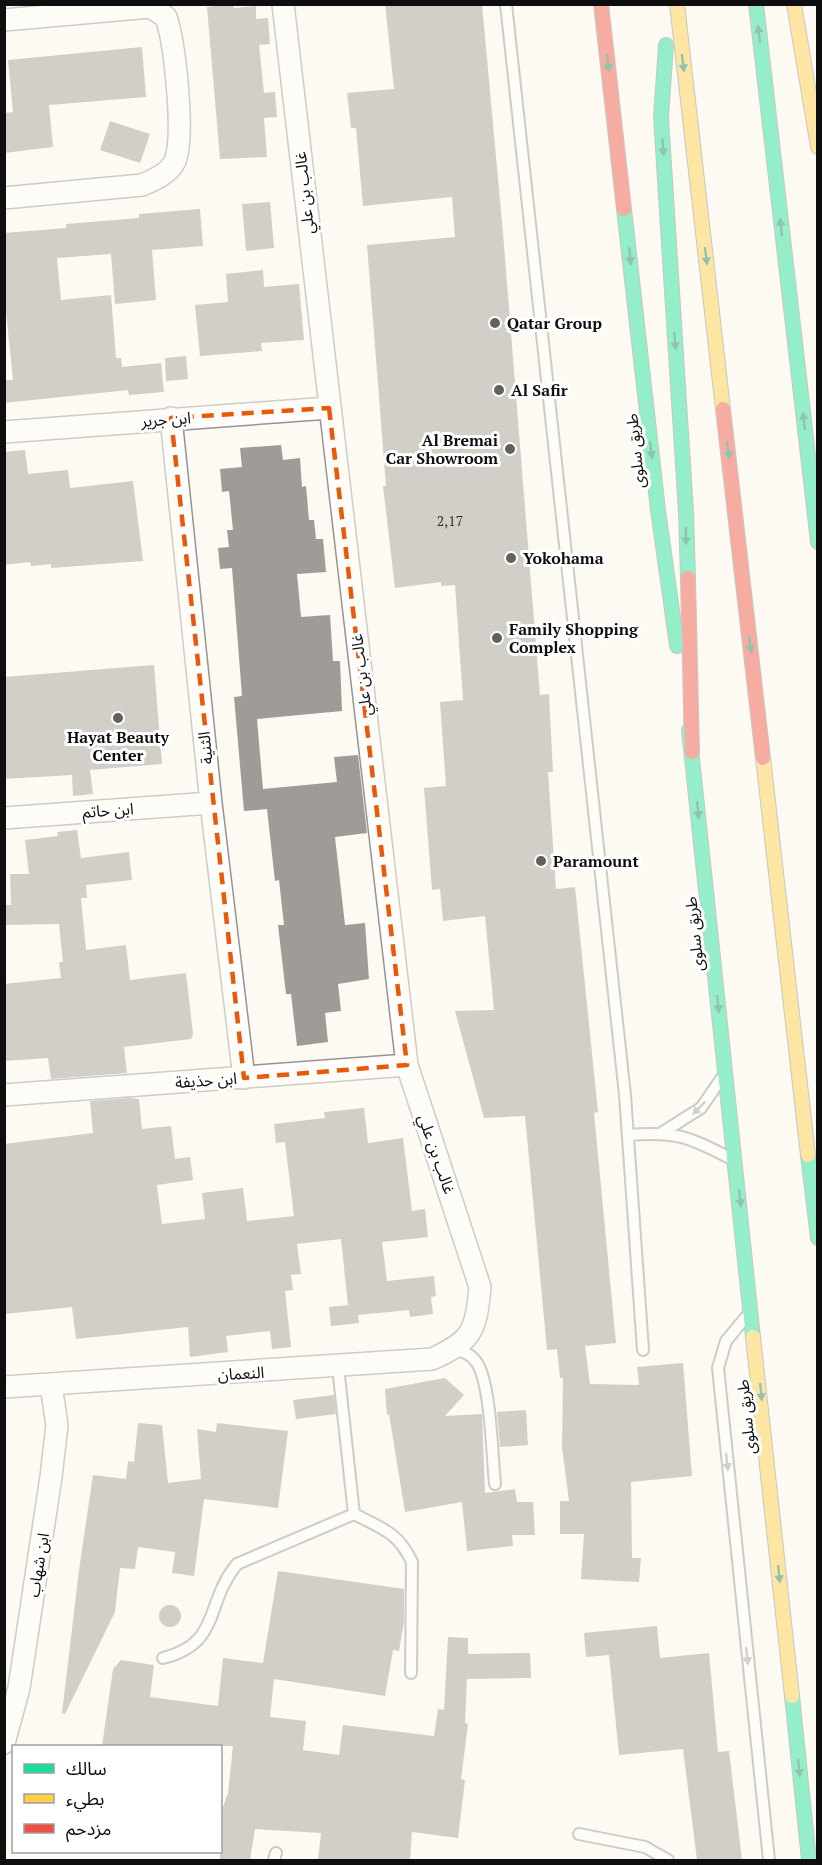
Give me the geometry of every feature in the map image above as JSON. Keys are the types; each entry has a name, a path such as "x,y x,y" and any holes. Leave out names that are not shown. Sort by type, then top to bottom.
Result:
{"main road":[{"name":"طريق سلوى","path":"601,4 658,510 692,752 725,1074 753,1310 809,1860"},
{"path":"669,4 661,117 686,512 692,752"},
{"path":"677,4 818,1238"},
{"path":"756,4 818,542"},
{"path":"794,4 818,147"}],"street":[{"name":"غالب بن علي","path":"283,4 407,1065 480,1287 471,1335"},
{"path":"4,20 150,7 166,17 172,36 180,142 175,163 159,178 142,185 4,198"},
{"name":"ابن جرير","path":"4,432 329,408"},
{"name":"الثنية","path":"171,418 211,803 244,1078"},
{"name":"ابن حاتم","path":"4,818 211,803"},
{"name":"ابن حذيفة","path":"4,1095 407,1065"},
{"name":"النعمان","path":"4,1387 338,1367 432,1359 454,1350 471,1335"},
{"name":"ابن شهاب","path":"4,1743 19,1688 51,1477 57,1425 51,1385"}],"lane":[{"path":"506,4 629,1136 643,1350"},
{"path":"663,1132 701,1108 725,1074"},
{"path":"629,1136 663,1132 688,1138 736,1161"},
{"path":"753,1310 726,1341 718,1368 769,1860"},
{"path":"454,1350 466,1351 477,1364 484,1382 495,1484"},
{"path":"338,1367 354,1514"},
{"path":"163,1658 185,1652 201,1638 225,1578 237,1564 253,1555 354,1514 394,1534 405,1546 412,1562 411,1673"},
{"path":"579,1834 645,1847 668,1860"}],"highlighted area":[{"path":"329,408 407,1065 244,1078 171,418"}],"building":[{"path":"233,4 234,8 256,6 256,19 268,18 270,44 259,45 264,93 275,92 277,117 264,118 267,157 220,159 207,7"},
{"path":"385,4 482,4 540,695 549,694 553,772 548,772 556,889 575,887 598,1112 594,1113 616,1343 585,1346 590,1384 639,1385 637,1367 683,1363 692,1476 631,1482 632,1558 641,1558 639,1582 581,1579 584,1534 560,1534 560,1501 569,1501 562,1447 563,1378 560,1378 557,1349 547,1350 525,1116 484,1118 455,1011 494,1010 485,916 443,921 440,889 432,890 424,788 446,786 440,702 463,700 455,585 441,586 441,582 395,588 383,486 386,486 367,245 455,237 452,197 363,206 356,128 351,128 347,93 394,89"},
{"path":"142,47 146,97 49,105 53,147 4,153 4,113 13,112 8,60"},
{"path":"110,121 150,134 140,163 100,150"},
{"path":"270,202 274,248 246,251 242,204"},
{"path":"200,209 203,246 152,250 156,300 115,304 111,254 57,258 61,300 111,295 116,358 121,358 122,367 161,363 164,392 129,395 128,390 4,403 4,380 13,380 4,292 4,233 66,228 66,224 139,218 139,214"},
{"path":"263,270 264,287 299,284 304,340 261,343 262,351 200,356 195,305 228,302 226,274"},
{"path":"186,356 188,379 166,381 165,358"},
{"path":"281,445 283,460 300,458 302,487 306,486 309,520 314,520 316,539 323,539 326,572 297,574 301,617 330,615 333,661 340,661 342,711 257,719 263,789 337,782 334,757 358,755 367,833 335,837 345,925 365,923 369,979 338,984 341,1011 325,1013 328,1042 297,1046 291,994 286,994 278,925 284,925 279,880 275,881 267,809 244,811 234,697 242,696 232,568 220,569 218,548 229,547 227,530 233,530 229,491 222,492 220,469 242,467 240,448"},
{"path":"25,450 28,474 68,470 70,488 133,481 143,561 51,568 51,564 31,566 30,562 4,565 4,452"},
{"path":"154,665 162,764 90,770 93,794 73,796 72,775 4,779 4,677"},
{"path":"77,830 81,858 129,852 132,880 86,885 87,898 81,898 86,950 126,945 130,980 186,973 193,1034 191,1039 124,1047 127,1073 51,1079 48,1058 4,1061 4,984 61,978 59,962 63,962 59,924 4,925 4,905 11,905 10,874 29,874 25,840 58,836 57,832"},
{"path":"139,1099 142,1129 171,1126 175,1159 190,1157 193,1180 157,1185 162,1224 205,1219 202,1193 243,1188 247,1221 294,1216 285,1142 276,1143 274,1124 325,1118 324,1112 364,1108 368,1143 403,1138 412,1211 425,1209 428,1237 382,1242 387,1281 434,1276 436,1296 431,1297 433,1314 410,1317 409,1310 358,1315 359,1323 331,1326 329,1307 348,1305 341,1239 297,1244 301,1274 291,1275 293,1290 285,1291 291,1347 272,1349 270,1331 226,1336 228,1352 190,1357 188,1327 76,1339 72,1307 4,1314 4,1144 93,1133 90,1101"},
{"path":"445,1378 464,1395 445,1416 482,1414 485,1493 515,1489 517,1502 533,1502 535,1535 512,1535 513,1546 467,1551 462,1502 405,1512 389,1414 387,1415 385,1389"},
{"path":"334,1395 336,1414 296,1419 293,1400"},
{"path":"526,1410 528,1445 500,1447 497,1412"},
{"path":"138,1423 162,1425 168,1483 201,1479 197,1429 216,1432 217,1423 288,1431 278,1508 204,1499 194,1576 172,1573 175,1552 138,1547 135,1569 120,1568 115,1612 65,1714 62,1713 93,1475 126,1479 128,1461 134,1462"},
{"path":"278,1571 404,1589 404,1622 399,1651 393,1650 385,1696 274,1679 270,1717 306,1721 303,1750 339,1755 343,1725 434,1736 438,1709 444,1710 448,1637 468,1638 468,1654 530,1653 531,1678 467,1679 465,1723 468,1724 461,1779 465,1780 458,1838 412,1832 410,1860 318,1860 321,1833 255,1829 250,1860 220,1860 222,1810 228,1793 233,1746 102,1745 113,1669 121,1660 154,1665 150,1697 218,1706 223,1658 263,1663"},
{"path":"170,1605 178,1608 181,1616 178,1624 170,1627 162,1624 159,1616 162,1608"},
{"path":"657,1626 660,1658 709,1653 718,1752 729,1751 742,1860 697,1860 683,1749 619,1755 609,1655 586,1657 584,1633"}],"traffic: fast":[{"path":"756,4 818,542"},
{"path":"666,45 661,117 686,512 688,578"},
{"path":"624,209 658,510 677,646"},
{"path":"689,730 753,1337"},
{"path":"808,1155 818,1238"},
{"path":"792,1696 809,1860"}],"traffic: slow":[{"path":"677,4 723,409"},
{"path":"794,4 818,147"},
{"path":"763,758 808,1155"},
{"path":"753,1337 792,1696"}],"traffic: jam":[{"path":"601,4 624,209"},
{"path":"723,409 763,758"},
{"path":"688,578 692,752"}],"place":[{"name":"Qatar Group","path":"495,323"},
{"name":"Al Safir","path":"499,390"},
{"name":"Al Bremai Car Showroom","path":"510,449"},
{"name":"Yokohama","path":"511,558"},
{"name":"Family Shopping Complex","path":"497,638"},
{"name":"Hayat Beauty Center","path":"118,718"},
{"name":"Paramount","path":"541,861"}]}
